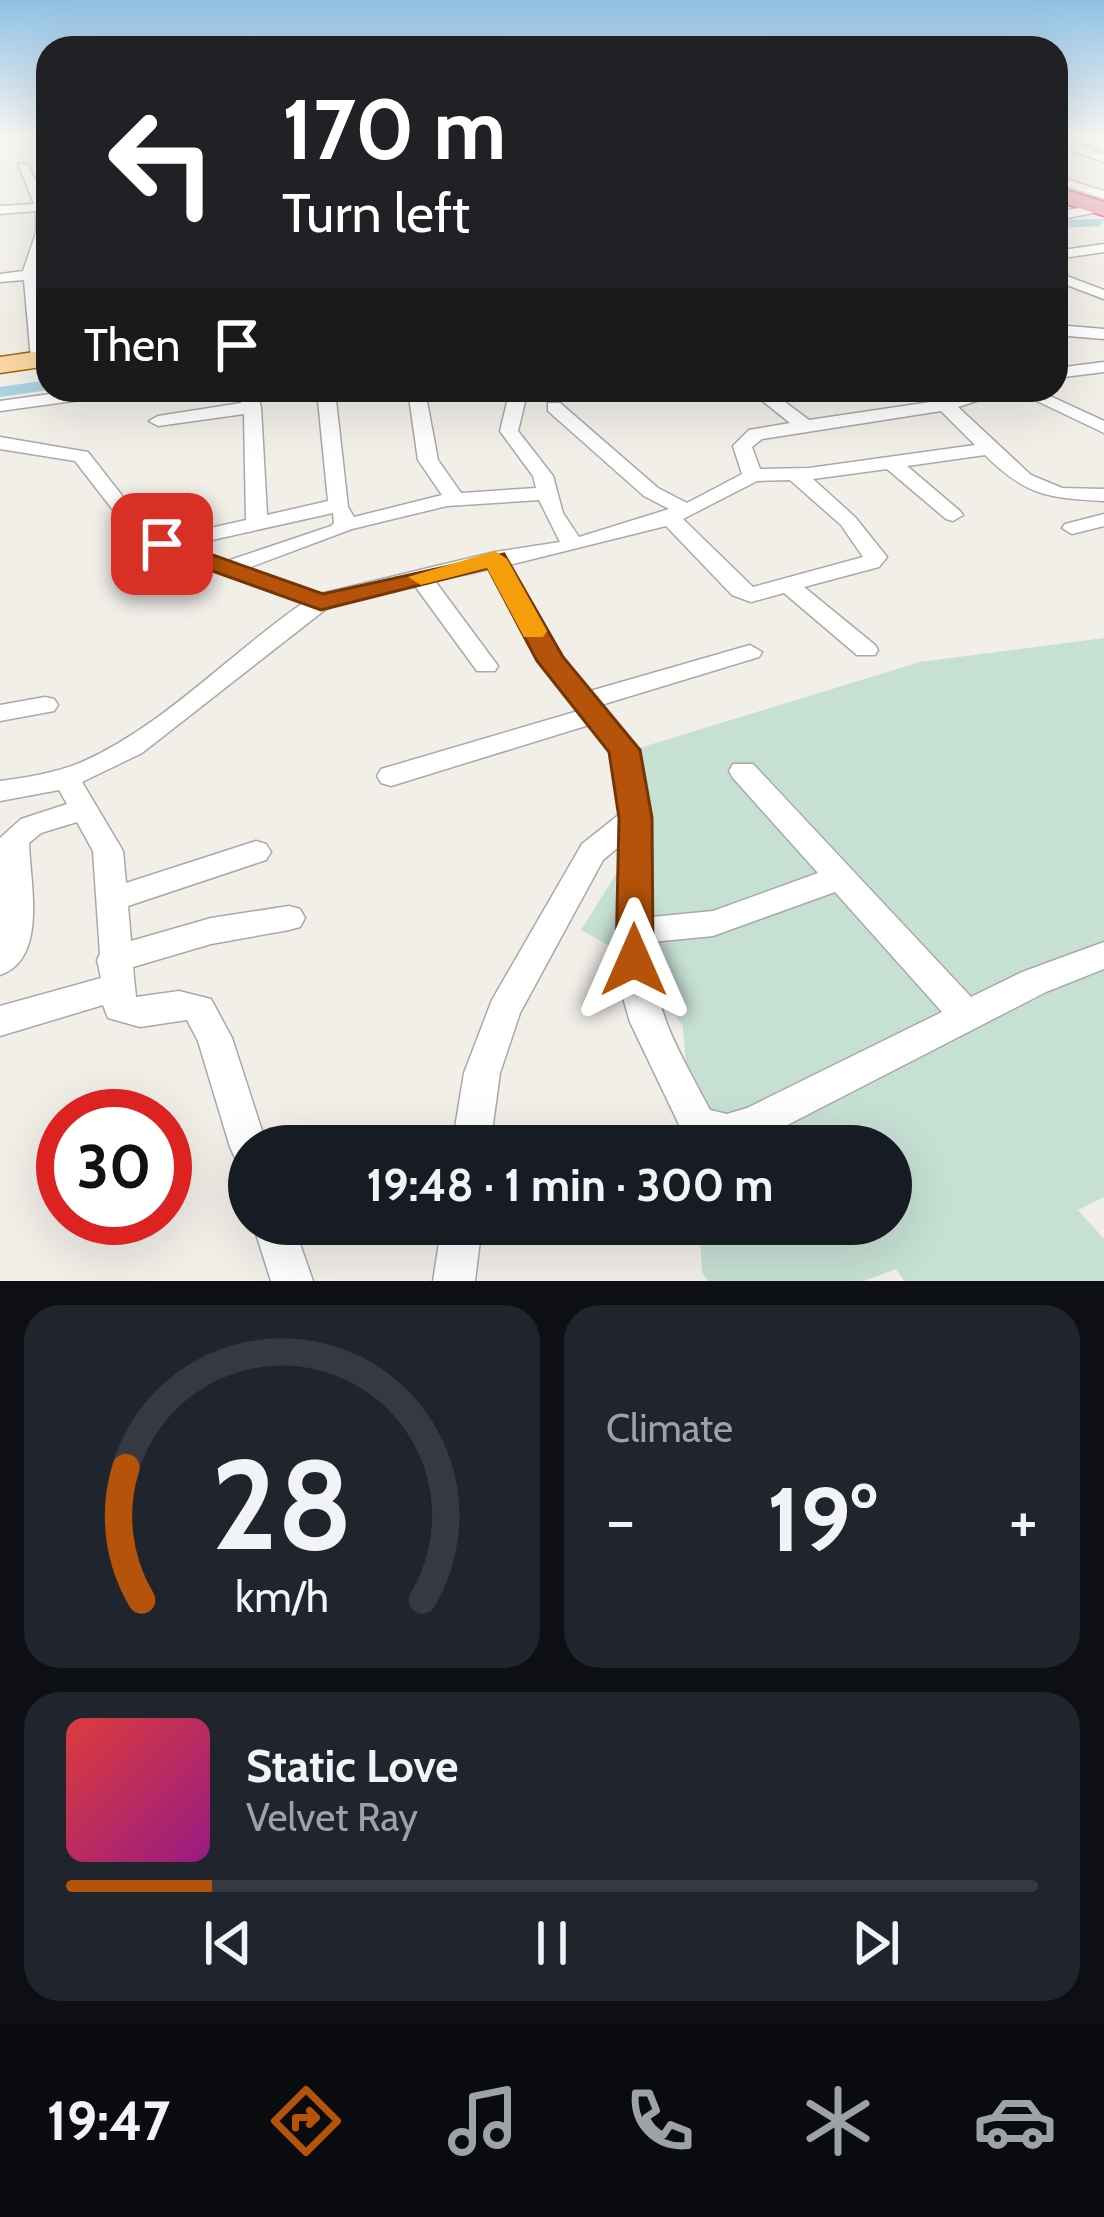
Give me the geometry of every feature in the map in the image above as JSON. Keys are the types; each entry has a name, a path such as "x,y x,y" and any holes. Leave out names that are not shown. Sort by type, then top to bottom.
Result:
{"main road":[{"path":"0,361 36,356"}],"street":[{"path":"1068,213 1103,204"},
{"path":"0,210 36,213"},
{"path":"36,239 30,258 36,306"},
{"path":"1068,253 1104,248"},
{"path":"1083,250 1104,258"},
{"path":"0,278 31,275"},
{"path":"1068,281 1104,296"},
{"path":"1068,330 1104,334"},
{"path":"1068,372 1104,367"},
{"path":"0,406 36,401"},
{"path":"158,421 237,402"},
{"path":"249,402 257,524"},
{"path":"327,402 342,515"},
{"path":"417,402 428,460 455,499"},
{"path":"516,402 508,417 509,431 537,465 553,513 571,542"},
{"path":"774,402 802,424"},
{"path":"752,475 742,446 746,440 802,424 956,402"},
{"path":"1049,402 1104,428"},
{"path":"945,405 988,449 1050,491 1104,495"},
{"path":"554,407 676,512 745,594 790,587 862,566 876,557 848,521 796,475"},
{"path":"0,443 81,456 134,524 162,544 321,602"},
{"path":"0,791 67,779 142,742 321,602 676,512 752,475 796,475 988,449"},
{"path":"888,460 953,515"},
{"path":"162,544 257,524 455,499 549,493"},
{"path":"225,568 342,515"},
{"path":"1072,528 1104,520"},
{"path":"495,559 551,661 624,750 635,818 636,983 646,1022 691,1116 708,1130 727,1131 774,1115 1034,982 1104,955"},
{"path":"420,578 486,666"},
{"path":"790,587 866,650"},
{"path":"391,776 750,652"},
{"path":"0,713 44,705"},
{"path":"743,771 969,1018"},
{"path":"67,779 108,851 120,1009 130,1013 179,1005 199,1010 214,1038 242,1125"},
{"path":"0,962 12,950 15,935 14,839 31,826 86,809"},
{"path":"473,1125 482,1073 504,1010 592,852 635,818"},
{"path":"112,898 256,852"},
{"path":"634,928 662,933 707,925 840,877"},
{"path":"0,1021 212,931 289,918"},
{"path":"280,1245 292,1281"},
{"path":"454,1281 459,1245"}],"green space":[{"path":"1104,638 1104,1197 1078,1210 1104,1239 1104,1281 904,1281 896,1269 864,1281 708,1281 702,1272 700,1245 912,1245 912,1125 690,1125 683,1026 628,956 581,930 652,816 636,749 920,662"}],"waterway":[{"path":"1068,223 1100,222"},
{"path":"0,392 36,387"}],"slow traffic":[{"path":"421,577 495,559 533,631"}],"route":[{"path":"162,544 321,602 495,559 551,661 624,750 635,818 634,960"}]}
